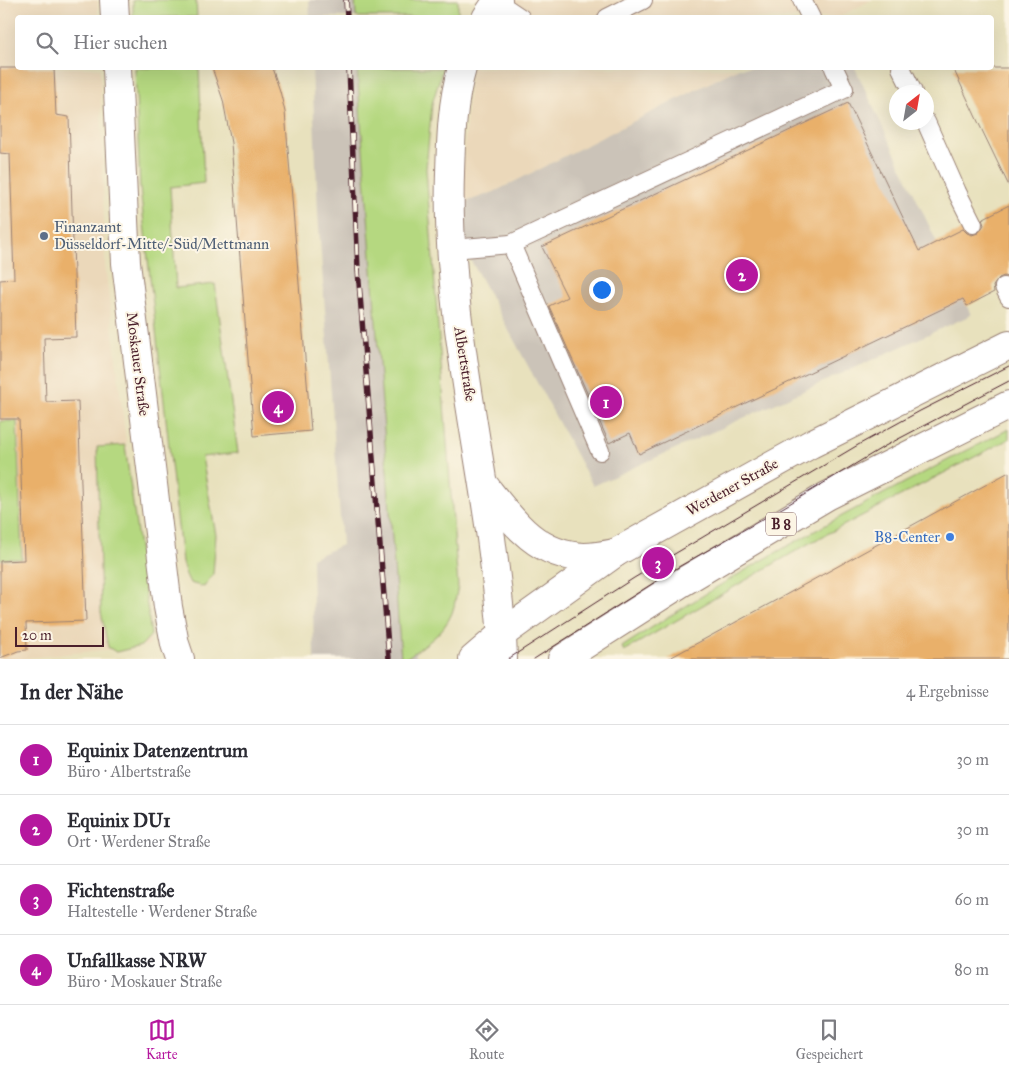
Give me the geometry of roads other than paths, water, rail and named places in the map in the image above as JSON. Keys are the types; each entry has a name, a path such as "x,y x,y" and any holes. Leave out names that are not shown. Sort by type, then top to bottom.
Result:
{"street":[{"path":"114,0 115,15"},
{"name":"Moskauer Straße","path":"117,70 126,263 168,607 180,659"},
{"name":"Albertstraße","path":"461,70 456,87 451,140 449,202 455,298 483,484 502,647"},
{"name":"Werdener Straße","path":"473,659 502,647 615,554 811,444 1009,345"},
{"name":"B 8","path":"562,659 681,583 827,496 1009,405"},
{"path":"483,484 525,534 542,545 563,554 584,557 615,554"}],"lane":[{"path":"612,15 643,0"},
{"path":"802,0 810,15"},
{"path":"494,6 514,15"},
{"path":"452,249 511,244 844,89 835,70"},
{"path":"903,70 910,85"},
{"path":"930,130 973,224"},
{"path":"511,244 600,451"}],"tram line":[{"path":"508,659 634,578 858,445 1009,366"},
{"path":"534,659 680,566 784,507 885,446 1009,381"}],"railway":[{"path":"346,0 347,15"},
{"path":"349,70 358,270 389,659"}],"place":[{"name":"Finanzamt Düsseldorf-Mitte/-Süd/Mettmann","path":"44,236"},
{"name":"Equinix DU1","path":"742,275"},
{"name":"Equinix Datenzentrum","path":"606,402"},
{"name":"Unfallkasse NRW","path":"278,407"},
{"name":"B8-Center","path":"950,537"},
{"name":"Fichtenstraße","path":"658,563"}]}
